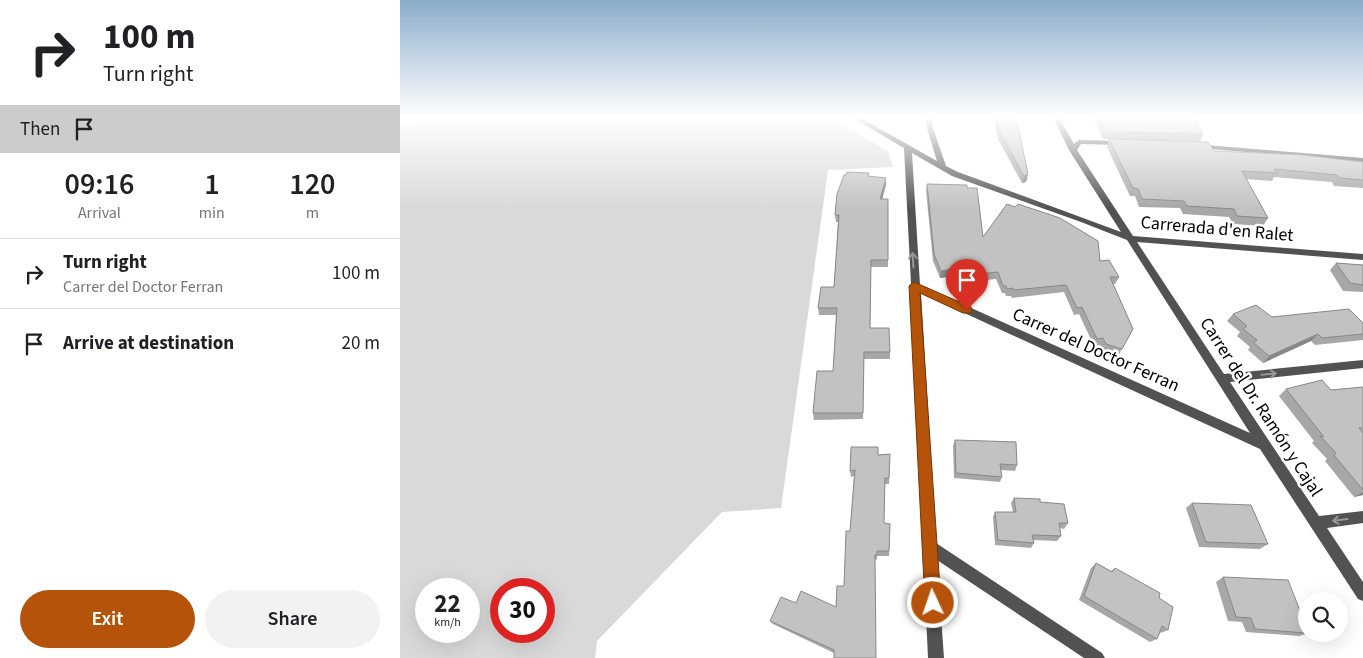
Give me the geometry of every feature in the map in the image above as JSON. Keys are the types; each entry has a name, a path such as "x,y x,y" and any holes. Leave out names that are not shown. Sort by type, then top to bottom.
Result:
{"street":[{"name":"Carrerada d'en Ralet","path":"908,148 955,174 1132,239 1363,257"},
{"path":"908,148 914,286 936,658"},
{"path":"937,148 943,167"},
{"path":"1232,148 1363,160"},
{"name":"Carrer del Dr. Ramón y Cajal","path":"1073,150 1132,239 1220,379 1363,594"},
{"name":"Carrer del Doctor Ferran","path":"914,286 1264,445"},
{"path":"1220,379 1363,364"},
{"path":"1316,523 1363,517"},
{"path":"930,547 1097,658"}],"shaded area":[{"path":"400,148 882,148 888,151 893,167 828,170 781,508 722,512 597,641 595,658 400,658"}],"building":[{"path":"1008,148 1022,148 1028,174 1024,176"},
{"path":"1113,148 1212,148 1214,151 1301,155 1363,162 1363,180 1340,178 1337,175 1274,169 1277,173 1242,171 1268,218 1237,216 1234,209 1187,206 1184,201 1142,199 1138,189 1133,188"},
{"path":"847,172 869,173 868,176 886,178 880,199 888,199 888,260 871,260 870,328 889,328 890,352 864,352 863,413 813,413 817,371 833,371 837,308 818,308 821,287 834,287 839,215 835,215 837,194"},
{"path":"927,184 967,185 967,188 977,188 983,237 1007,204 1015,207 1018,204 1060,218 1098,241 1100,261 1109,260 1119,277 1110,277 1133,329 1122,349 1106,344 1103,338 1097,339 1082,307 1077,308 1066,285 1014,290 1013,288 1007,289 1006,286 1003,286 998,272 959,276 957,268 941,271 934,254"},
{"path":"1336,263 1363,265 1363,285 1350,283"},
{"path":"1256,305 1272,317 1349,309 1363,323 1363,334 1322,338 1318,334 1269,356 1254,343 1257,340 1243,329 1247,326 1233,314"},
{"path":"1322,380 1331,390 1363,387 1363,428 1359,428 1363,433 1363,490 1334,455 1336,453 1320,436 1324,437 1286,389"},
{"path":"955,440 1016,442 1017,465 1000,464 1002,477 956,473"},
{"path":"851,447 878,447 878,455 890,454 889,478 885,478 884,523 890,524 889,551 877,551 877,555 875,555 876,658 834,658 834,650 770,621 781,597 796,603 801,591 836,607 837,586 844,586 846,531 850,531 855,470 850,471"},
{"path":"1014,498 1040,499 1040,502 1064,504 1068,523 1059,523 1061,536 1032,535 1034,543 998,540 995,512 1016,512"},
{"path":"1192,503 1251,505 1268,544 1206,542"},
{"path":"1096,563 1112,572 1115,568 1160,593 1159,598 1173,607 1168,630 1162,626 1157,639 1084,596"},
{"path":"1223,577 1288,580 1298,606 1298,632 1255,629 1251,618 1236,617"}],"route":[{"path":"933,603 914,286 967,310"}]}
